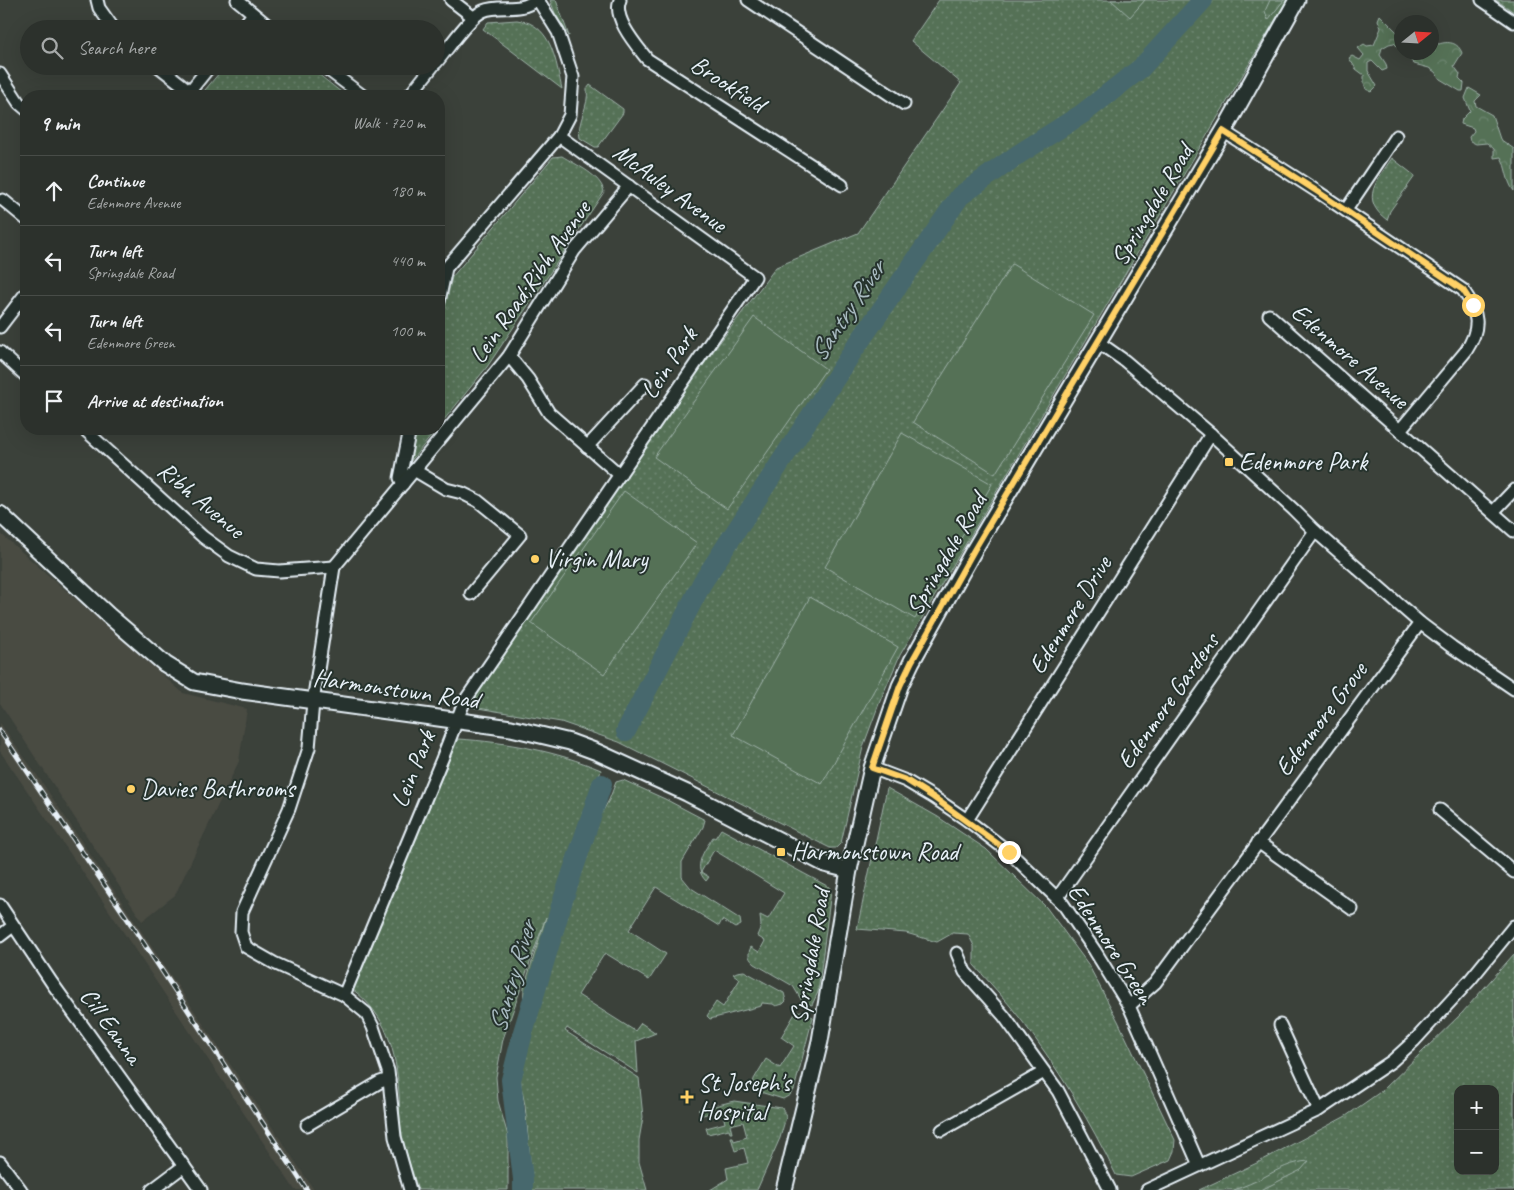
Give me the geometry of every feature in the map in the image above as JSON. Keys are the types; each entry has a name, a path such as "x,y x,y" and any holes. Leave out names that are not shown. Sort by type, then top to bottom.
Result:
{"street":[{"path":"97,0 99,8 108,20"},
{"path":"237,0 261,20"},
{"path":"451,0 473,17"},
{"path":"445,52 473,17 482,11 500,6 512,8 529,5 537,0 558,32 573,77 570,115 559,136 445,264"},
{"name":"Brookfield","path":"620,0 618,4 625,30 647,59 842,185"},
{"path":"748,0 904,104"},
{"name":"Springdale Road","path":"784,1190 820,1042 849,870 872,768 900,686 974,550 1223,131 1297,0"},
{"path":"1482,0 1514,22"},
{"path":"248,20 253,14"},
{"path":"0,74 20,104"},
{"path":"167,75 183,90"},
{"path":"190,90 203,75"},
{"path":"335,75 355,90"},
{"path":"414,90 426,75"},
{"name":"Edenmore Avenue","path":"1223,131 1346,210 1463,290 1473,305 1477,319 1474,339 1400,430"},
{"name":"McAuley Avenue","path":"559,136 755,277"},
{"path":"1346,210 1396,136"},
{"name":"Lein Road;Ribh Avenue","path":"445,433 509,356 574,251 629,186"},
{"path":"3,200 20,214"},
{"name":"Lein Park","path":"344,995 442,760 464,702 755,277"},
{"path":"0,327 20,301"},
{"name":"Edenmore Avenue","path":"1269,315 1514,531"},
{"path":"1098,342 1125,361 1211,434 1315,531 1420,623 1512,685"},
{"path":"0,352 20,370"},
{"path":"509,356 528,379 549,413 620,475"},
{"name":"Lein Park","path":"587,447 644,384"},
{"name":"Edenmore Drive","path":"968,820 1211,434"},
{"name":"Ribh Avenue","path":"91,435 203,537 229,556 256,569 279,571 334,567"},
{"path":"403,484 400,478 409,435"},
{"name":"Lein Road;Ribh Avenue","path":"334,567 443,435"},
{"path":"414,470 446,490 462,494 478,502 520,535 470,594"},
{"path":"1493,512 1514,490"},
{"name":"Harmonstown Road","path":"0,514 108,615 165,664 194,682 242,692 511,728 551,737 597,752 687,793 825,864 849,870"},
{"name":"Edenmore Gardens","path":"1058,898 1315,531"},
{"path":"334,567 313,702 309,748 289,809 242,912 241,932 246,947 274,963 344,995 366,1013 388,1071 395,1138 410,1190"},
{"name":"Edenmore Grove","path":"1129,1006 1155,983 1420,623"},
{"name":"Edenmore Green","path":"872,768 906,780 968,820 1009,852 1058,898 1129,1006 1199,1165"},
{"path":"1440,810 1514,872"},
{"path":"1258,842 1352,909"},
{"name":"Cill Eanna","path":"0,905 200,1190"},
{"path":"0,936 13,926"},
{"path":"1146,1190 1319,1110 1392,1061 1414,1041 1470,980 1514,926"},
{"path":"957,953 965,972 1004,1016 1058,1091 1110,1190"},
{"path":"1280,1025 1319,1110"},
{"path":"942,1130 1044,1072"},
{"path":"308,1125 380,1082 389,1079"},
{"path":"0,1162 21,1190"},
{"path":"152,1190 184,1166"}],"shaded area":[{"path":"0,533 183,693 247,709 239,761 175,895 142,921 0,703"},
{"path":"0,723 41,781 314,1190 295,1190 106,906 0,751"}],"green space":[{"path":"550,0 556,0 569,36 555,13"},
{"path":"939,0 1287,0 900,655 863,747 841,843 836,848 830,848 619,742 561,722 472,707 471,703 697,373 776,267 858,233 961,83 911,41"},
{"path":"1111,0 1145,0 1130,17"},
{"path":"1270,0 1284,0 1268,20 1265,11"},
{"path":"1496,0 1514,0 1514,12"},
{"path":"1380,15 1394,29 1394,43 1382,48 1380,55 1387,69 1382,71 1372,61 1368,63 1368,71 1377,86 1371,92 1366,89 1364,75 1356,69 1349,58 1352,56 1360,60 1364,55 1358,48 1364,44 1367,46 1374,45 1381,28 1378,20"},
{"path":"517,20 531,24 546,37 554,54 562,89 483,29 488,22"},
{"path":"1452,43 1462,53 1454,66 1460,74 1459,78 1464,83 1463,91 1440,79 1429,68 1414,64 1410,60 1439,60 1439,44"},
{"path":"218,75 319,75 338,90 205,90"},
{"path":"590,85 623,109 623,113 598,147 580,138 579,132 587,102 587,89"},
{"path":"1469,88 1481,95 1475,101 1476,106 1492,115 1500,139 1514,149 1514,191 1509,183 1501,157 1494,158 1494,149 1487,143 1476,144 1470,141 1469,137 1474,131 1473,128 1461,124 1462,119 1470,111 1465,98"},
{"path":"562,156 581,167 598,180 604,192 487,367 445,419 445,307 452,277 553,157"},
{"path":"1392,158 1415,176 1390,211 1387,220 1374,205 1372,197 1376,182"},
{"path":"1012,264 1094,315 995,474 913,422"},
{"path":"754,317 826,369 727,509 654,457"},
{"path":"902,433 992,484 915,619 825,567"},
{"path":"415,435 432,435 409,463"},
{"path":"624,491 697,543 604,674 531,623"},
{"path":"810,597 898,647 822,784 733,735"},
{"path":"458,739 495,742 531,748 584,763 601,770 576,859 609,800 616,782 623,780 705,820 703,827 682,862 682,877 691,888 740,919 741,925 735,928 722,920 719,926 656,887 629,930 666,954 649,980 605,953 578,995 635,1031 641,1023 656,1033 636,1041 638,1073 567,1028 565,1031 639,1078 643,1117 639,1140 639,1162 647,1190 531,1190 532,1181 520,1070 524,988 546,917 503,1039 496,1077 498,1101 508,1136 508,1190 418,1190 403,1138 398,1078 388,1035 374,1010 352,989"},
{"path":"887,788 938,817 986,849 1046,907 1088,964 1118,1021 1175,1140 1174,1151 1170,1160 1131,1177 1116,1175 1084,1114 1059,1073 1014,1010 974,965 974,946 968,934 953,933 937,942 906,933 857,929"},
{"path":"721,829 829,887 831,891 818,992 812,1005 802,1001 793,986 755,964 749,957 751,947 759,952 765,941 757,936 761,926 760,915 768,919 784,893 714,850 701,872 709,877 706,881 702,876 700,870 700,865 703,853 713,837 715,838"},
{"path":"1514,954 1514,1190 1199,1190 1259,1162 1346,1116 1383,1090 1462,1013"},
{"path":"744,971 784,993 786,1001 776,1006 762,1003 761,1006 710,1019 707,1016 716,1002 723,1007 740,979 733,974"},
{"path":"802,1011 813,1017 794,1090 783,1099 757,1091 753,1084 754,1079 766,1059 780,1068 794,1046 781,1037 796,1012"},
{"path":"734,1101 782,1108 786,1117 780,1138 757,1190 710,1190 728,1179 726,1168 748,1163 744,1148 735,1151 731,1137 733,1137 734,1141 747,1137 743,1122 730,1125 732,1133 730,1133 729,1129 708,1134 706,1128 725,1123 722,1110 703,1115 698,1110"},
{"path":"1309,1161 1301,1170 1261,1190 1234,1190 1286,1166"}],"waterway":[{"name":"Santry River","path":"626,731 702,583 853,351 960,196 1019,154 1082,114 1141,68 1203,0"},
{"name":"Santry River","path":"523,1190 511,1080 523,1032 562,903 602,784"}],"railway":[{"path":"0,731 131,924 307,1190"}],"place":[{"name":"Edenmore Park","path":"1229,462"},
{"name":"Virgin Mary","path":"535,559"},
{"name":"Davies Bathrooms","path":"131,789"},
{"name":"Harmonstown Road","path":"781,852"},
{"name":"St Joseph's Hospital","path":"687,1097"}],"route":[{"path":"1009,852 968,820 906,780 872,768 900,686 912,661 974,550 1223,131 1318,192 1463,290 1473,305"}]}
